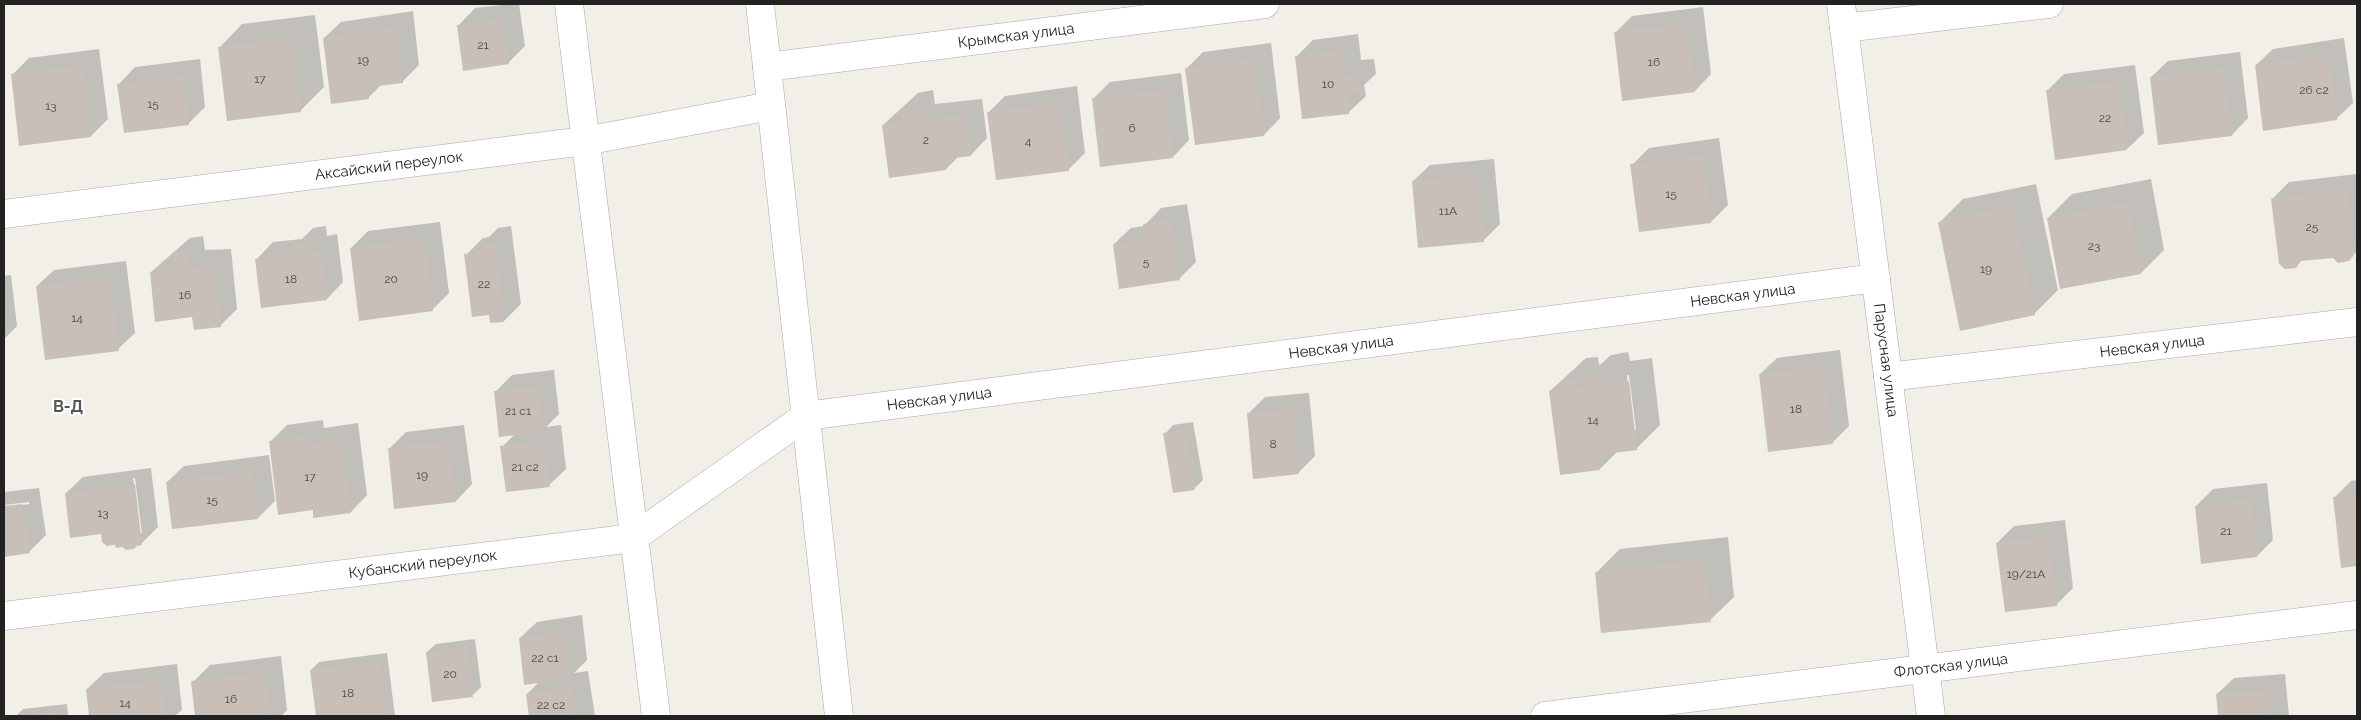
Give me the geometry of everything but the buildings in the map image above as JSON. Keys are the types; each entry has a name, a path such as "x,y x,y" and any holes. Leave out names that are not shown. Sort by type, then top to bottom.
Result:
{"street":[{"path":"569,4 656,716"},
{"path":"760,4 839,716"},
{"name":"Крымская улица","path":"767,67 1264,4"},
{"path":"1842,16 2050,4"},
{"name":"Парусная улица","path":"1842,16 1931,716"},
{"name":"Аксайский переулок","path":"4,214 585,141 772,106"},
{"name":"Невская улица","path":"806,416 1876,278"},
{"name":"Невская улица","path":"1888,377 2357,322"},
{"name":"Кубанский переулок","path":"4,616 634,538 806,416"},
{"name":"Флотская улица","path":"1545,716 2357,615"}],"district":[{"name":"В-Д","path":"68,406"}]}
